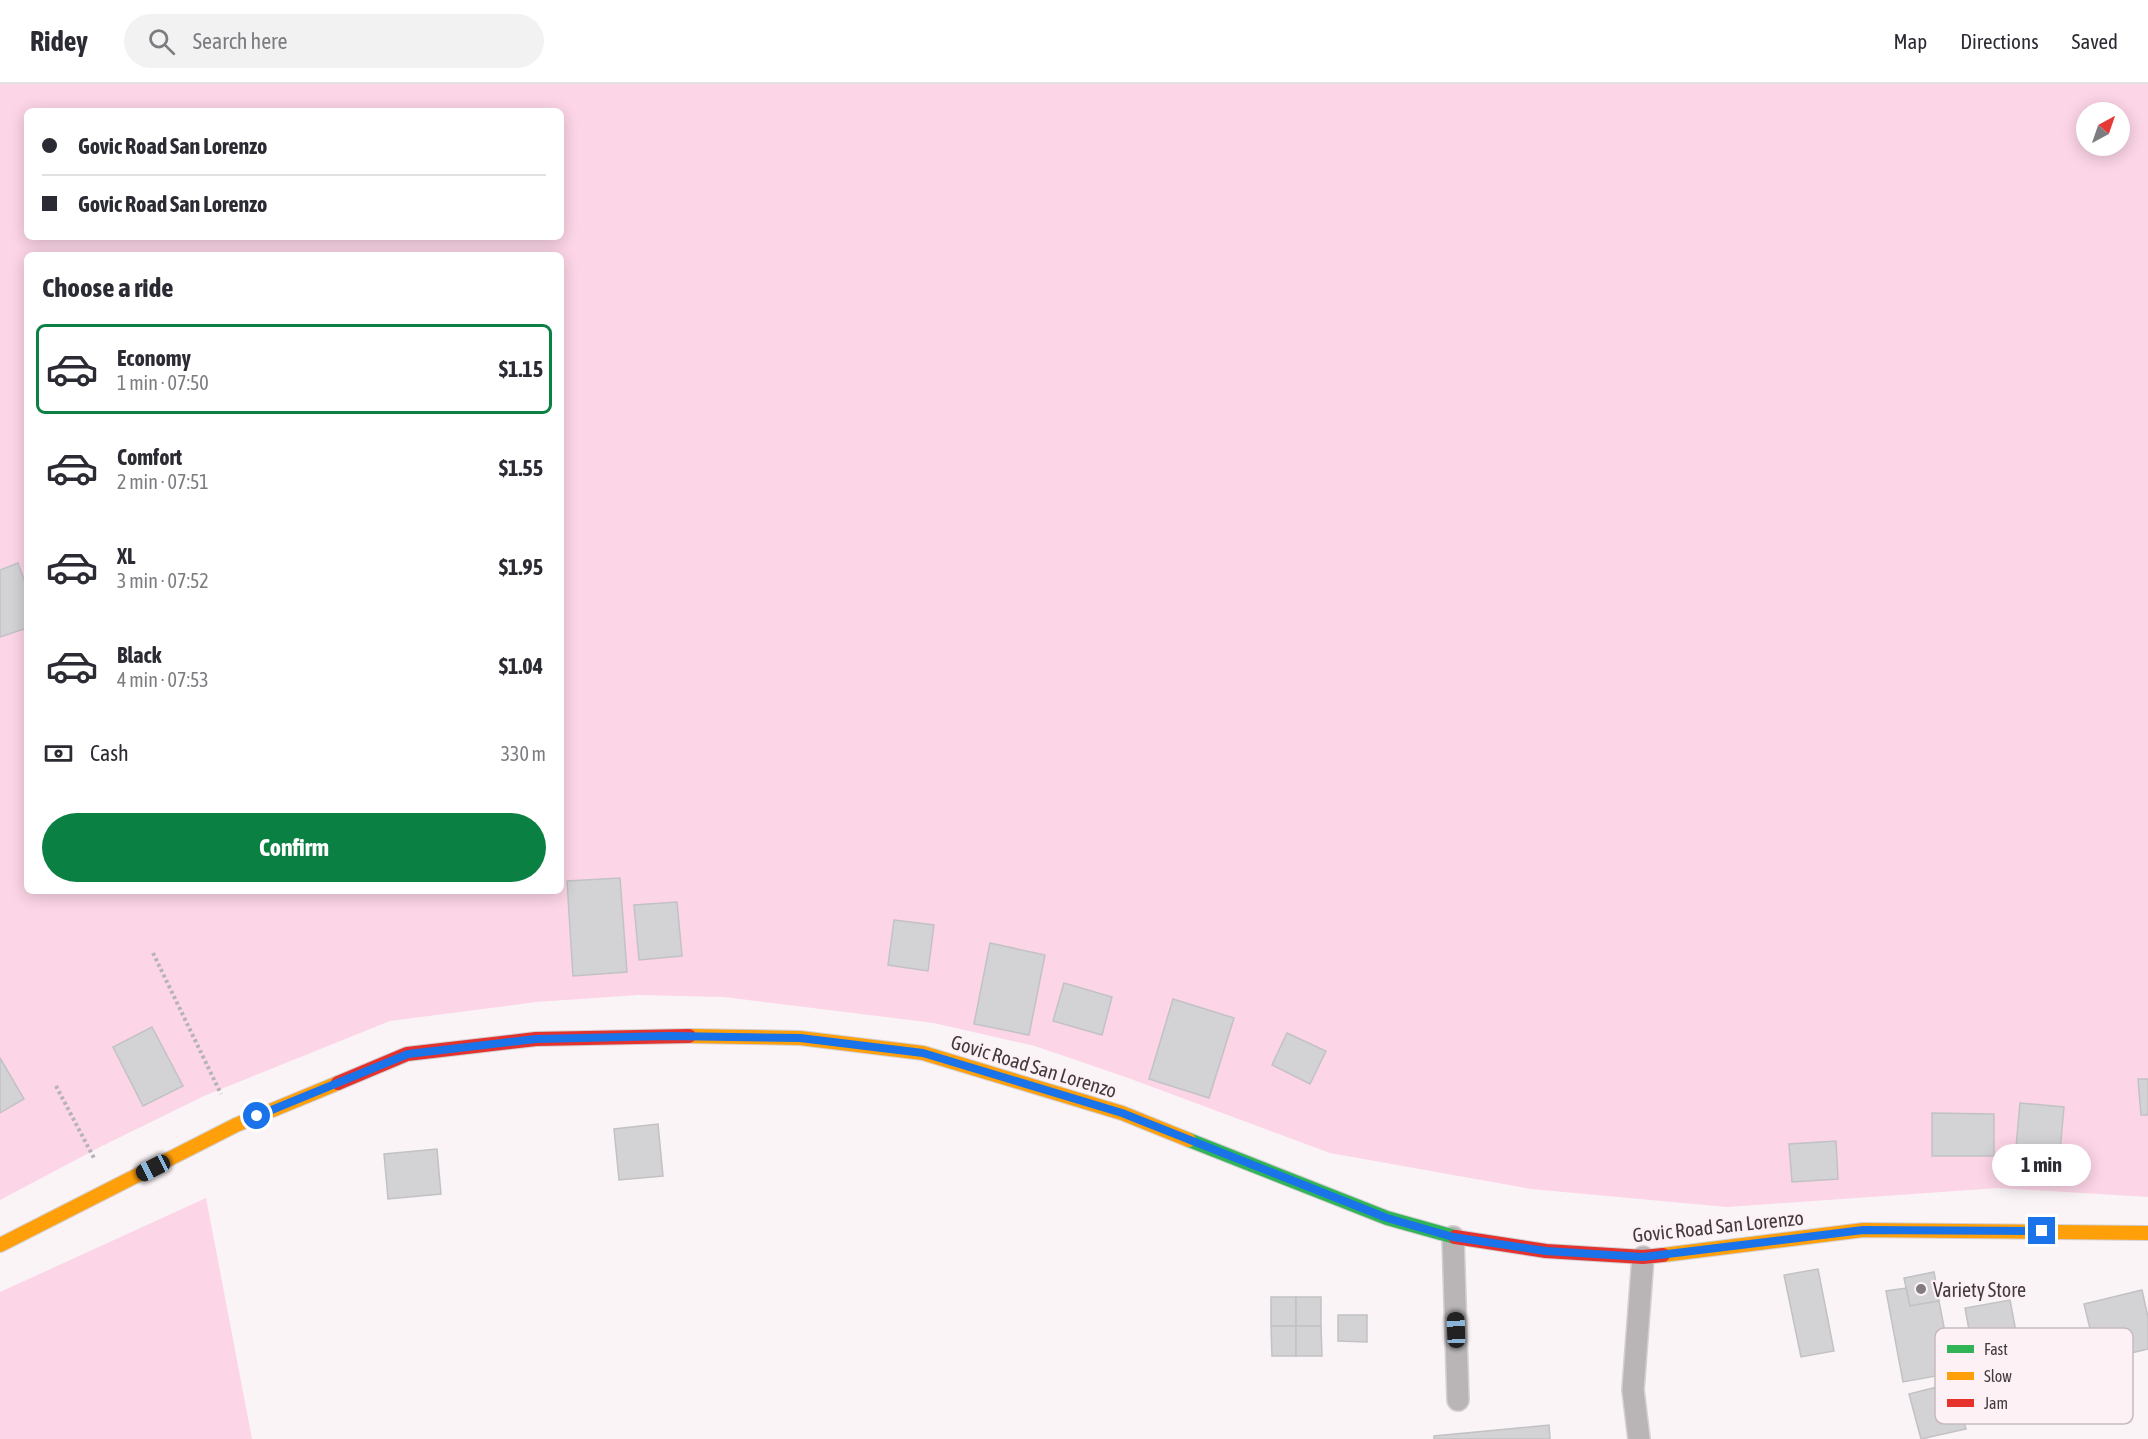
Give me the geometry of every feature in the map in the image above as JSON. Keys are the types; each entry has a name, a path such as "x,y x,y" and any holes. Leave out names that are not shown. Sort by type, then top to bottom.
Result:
{"main road":[{"name":"Govic Road San Lorenzo","path":"0,1245 236,1125 408,1054 536,1039 669,1036 800,1038 923,1053 1122,1113 1387,1218 1453,1237 1546,1251 1643,1257 1863,1230 2148,1233"}],"lane":[{"path":"1453,1237 1458,1400"},
{"path":"1639,1439 1633,1390 1643,1257"}],"path":[{"path":"153,953 236,1125"},
{"path":"56,1086 111,1190"}],"shaded area":[{"path":"0,84 2148,84 2148,1197 1998,1188 1727,1207 1531,1189 1330,1153 1035,1046 934,1023 724,997 638,995 536,1002 390,1021 204,1096 0,1200"},
{"path":"206,1198 252,1439 0,1439 0,1292"}],"building":[{"path":"18,563 24,580 24,629 0,637 0,570"},
{"path":"620,878 627,972 573,976 567,881"},
{"path":"677,902 682,956 639,960 634,905"},
{"path":"894,920 934,925 928,971 888,965"},
{"path":"990,943 1045,955 1029,1035 974,1024"},
{"path":"1064,983 1112,997 1102,1035 1053,1021"},
{"path":"1173,999 1234,1018 1209,1098 1149,1079"},
{"path":"152,1027 183,1086 143,1106 113,1047"},
{"path":"1287,1033 1326,1051 1310,1084 1272,1065"},
{"path":"0,1058 24,1099 0,1113"},
{"path":"2138,1079 2148,1079 2148,1115 2141,1115"},
{"path":"2020,1103 2064,1107 2059,1162 2015,1158"},
{"path":"1932,1113 1994,1114 1994,1156 1932,1156"},
{"path":"658,1124 663,1176 619,1180 614,1129"},
{"path":"1836,1141 1838,1179 1792,1182 1789,1144"},
{"path":"437,1149 441,1194 388,1199 384,1154"},
{"path":"1818,1269 1834,1351 1801,1357 1784,1275"},
{"path":"1934,1272 1939,1301 1910,1306 1904,1278"},
{"path":"1906,1288 1910,1306 1939,1301 1944,1328 1935,1328 1935,1376 1903,1382 1886,1291"},
{"path":"2142,1290 2148,1317 2148,1349 2133,1353 2133,1328 2090,1328 2084,1304"},
{"path":"1271,1297 1296,1297 1296,1326 1271,1326"},
{"path":"1296,1297 1321,1297 1321,1326 1296,1326"},
{"path":"2010,1300 2015,1328 1969,1328 1965,1308"},
{"path":"1338,1315 1367,1315 1367,1342 1338,1341"},
{"path":"1271,1326 1296,1326 1296,1356 1272,1356"},
{"path":"1296,1326 1321,1326 1322,1356 1296,1356"},
{"path":"1935,1388 1935,1424 1965,1424 1966,1429 1921,1439 1909,1394"},
{"path":"1549,1425 1550,1439 1434,1439 1434,1436"}],"traffic: fast":[{"path":"1189,1140 1387,1218 1455,1237"}],"traffic: slow":[{"path":"689,1036 800,1038 923,1053 1122,1113 1189,1140"},
{"path":"0,1245 236,1125 338,1083"},
{"path":"1663,1255 1863,1230 2148,1233"}],"traffic: jam":[{"path":"338,1083 407,1054 536,1039 689,1036"},
{"path":"1455,1237 1546,1251 1643,1257 1663,1255"}],"place":[{"name":"Variety Store","path":"1921,1289"}],"route":[{"path":"257,1116 408,1054 536,1039 669,1036 800,1038 923,1053 1122,1113 1387,1218 1453,1237 1546,1251 1643,1257 1863,1230 2042,1231"}]}
